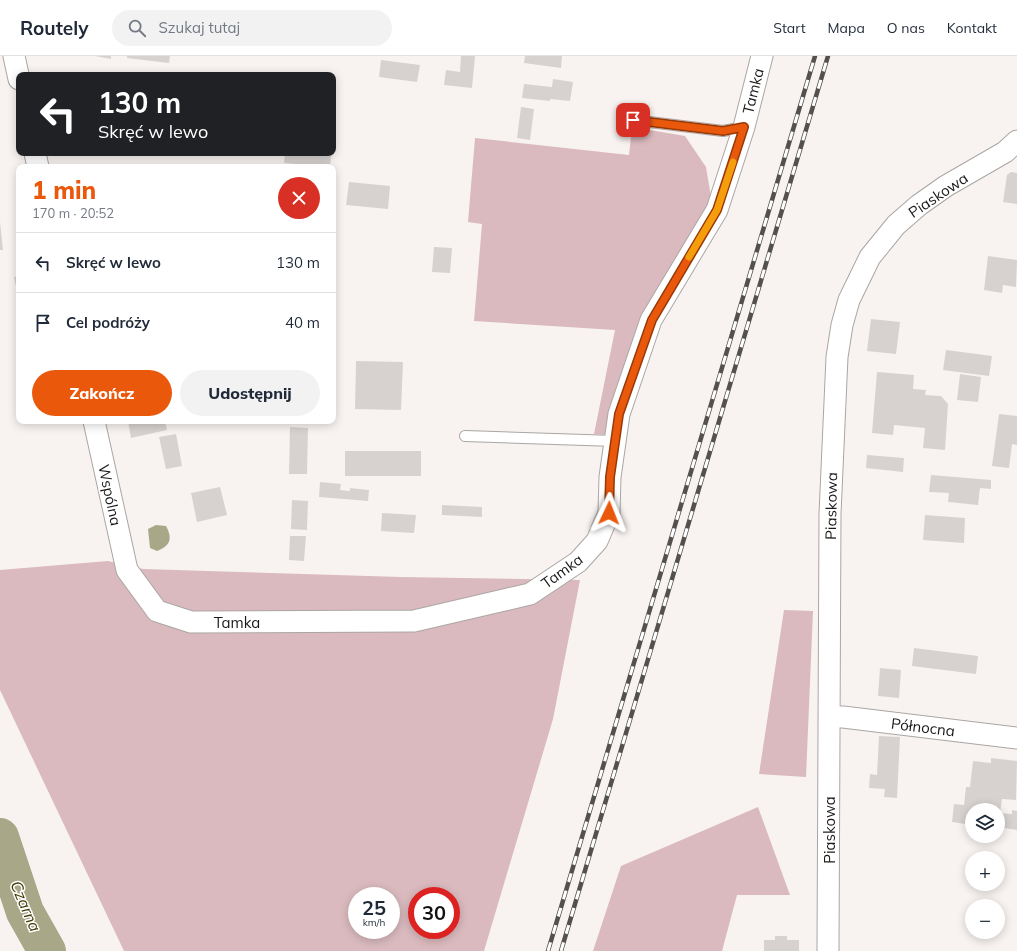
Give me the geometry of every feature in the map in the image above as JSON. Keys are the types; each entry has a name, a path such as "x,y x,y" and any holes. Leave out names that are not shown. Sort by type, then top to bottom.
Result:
{"street":[{"path":"14,56 17,72"},
{"name":"Tamka","path":"127,570 157,611 192,622 414,621 530,594 578,562 597,541 609,513 610,477 619,414 652,320 717,210 744,127 762,56"},
{"name":"Piaskowa","path":"828,951 830,514 837,357 842,325 849,300 870,258 896,225 919,204 946,186 1005,152 1017,141"},
{"name":"Wspólna","path":"95,424 127,570"},
{"name":"Północna","path":"830,717 843,717 1017,738"}],"lane":[{"path":"633,120 723,131 744,127"},
{"path":"465,436 616,441"}],"shaded area":[{"path":"632,127 685,136 706,167 713,209 610,435 594,434 615,330 474,321 482,224 468,222 475,138 629,155"},
{"path":"156,525 166,526 170,538 165,547 157,551 150,548 148,529"},
{"path":"108,561 143,569 401,577 580,580 553,719 484,951 124,951 0,690 0,570"},
{"path":"784,610 813,611 806,777 759,774"},
{"path":"758,807 790,895 737,895 722,951 593,951 621,866"}],"building":[{"path":"95,56 111,56 111,59"},
{"path":"127,56 170,56 169,63 127,58"},
{"path":"461,56 475,56 472,88 444,85 446,70 460,72"},
{"path":"525,56 562,56 561,68 524,63"},
{"path":"381,60 420,65 417,82 379,77"},
{"path":"553,79 573,82 570,101 550,99 550,101 522,98 524,84 552,87"},
{"path":"521,107 534,109 530,140 517,138"},
{"path":"285,156 331,156 330,164 284,163"},
{"path":"1011,172 1017,173 1017,204 1003,202 1007,175"},
{"path":"349,182 390,186 388,209 346,205"},
{"path":"0,222 3,250 0,250"},
{"path":"434,247 452,248 450,273 432,272"},
{"path":"988,256 1017,260 1016,287 1003,285 1002,293 984,290"},
{"path":"871,319 900,322 896,354 867,351"},
{"path":"946,350 992,356 989,376 943,370"},
{"path":"356,361 403,362 401,410 355,409"},
{"path":"877,372 914,375 913,389 926,390 925,395 941,396 948,404 945,450 923,448 925,428 894,425 893,435 872,433"},
{"path":"960,374 981,377 978,402 957,400"},
{"path":"999,414 1017,416 1017,445 1012,444 1009,468 992,466"},
{"path":"129,424 166,424 167,430 131,438"},
{"path":"290,427 308,428 307,474 289,474"},
{"path":"176,434 182,466 166,469 159,437"},
{"path":"345,451 421,451 421,476 345,476"},
{"path":"867,455 904,458 903,472 866,468"},
{"path":"931,475 991,480 991,489 980,488 978,505 948,502 949,493 929,492"},
{"path":"320,482 341,484 340,490 350,491 350,488 369,490 368,501 319,497"},
{"path":"220,487 227,515 197,522 191,493"},
{"path":"292,500 308,501 307,530 291,529"},
{"path":"442,505 482,507 482,517 442,515"},
{"path":"382,513 416,515 414,533 381,531"},
{"path":"925,515 965,518 964,543 923,540"},
{"path":"290,536 306,536 304,561 289,560"},
{"path":"914,648 978,656 976,674 912,666"},
{"path":"880,668 901,670 899,698 878,696"},
{"path":"879,736 900,737 897,798 884,797 885,789 869,788 870,774 877,775"},
{"path":"991,758 1017,761 1016,800 1002,799 1001,803 965,803 965,824 952,822 954,804 964,805 966,787 970,787 973,761 991,763"},
{"path":"1012,810 1017,811 1017,830 1005,828 1005,813 1012,814"},
{"path":"775,936 787,936 787,940 799,940 799,951 764,951 764,940 775,940"}],"waterway":[{"name":"Czarna","path":"0,837 25,912 47,951"}],"railway":[{"path":"548,951 815,56"},
{"path":"561,951 828,56"}],"slow traffic":[{"path":"689,257 717,210 733,162"}],"route":[{"path":"609,513 610,477 619,414 652,320 717,210 744,127 723,131 633,120"}]}
